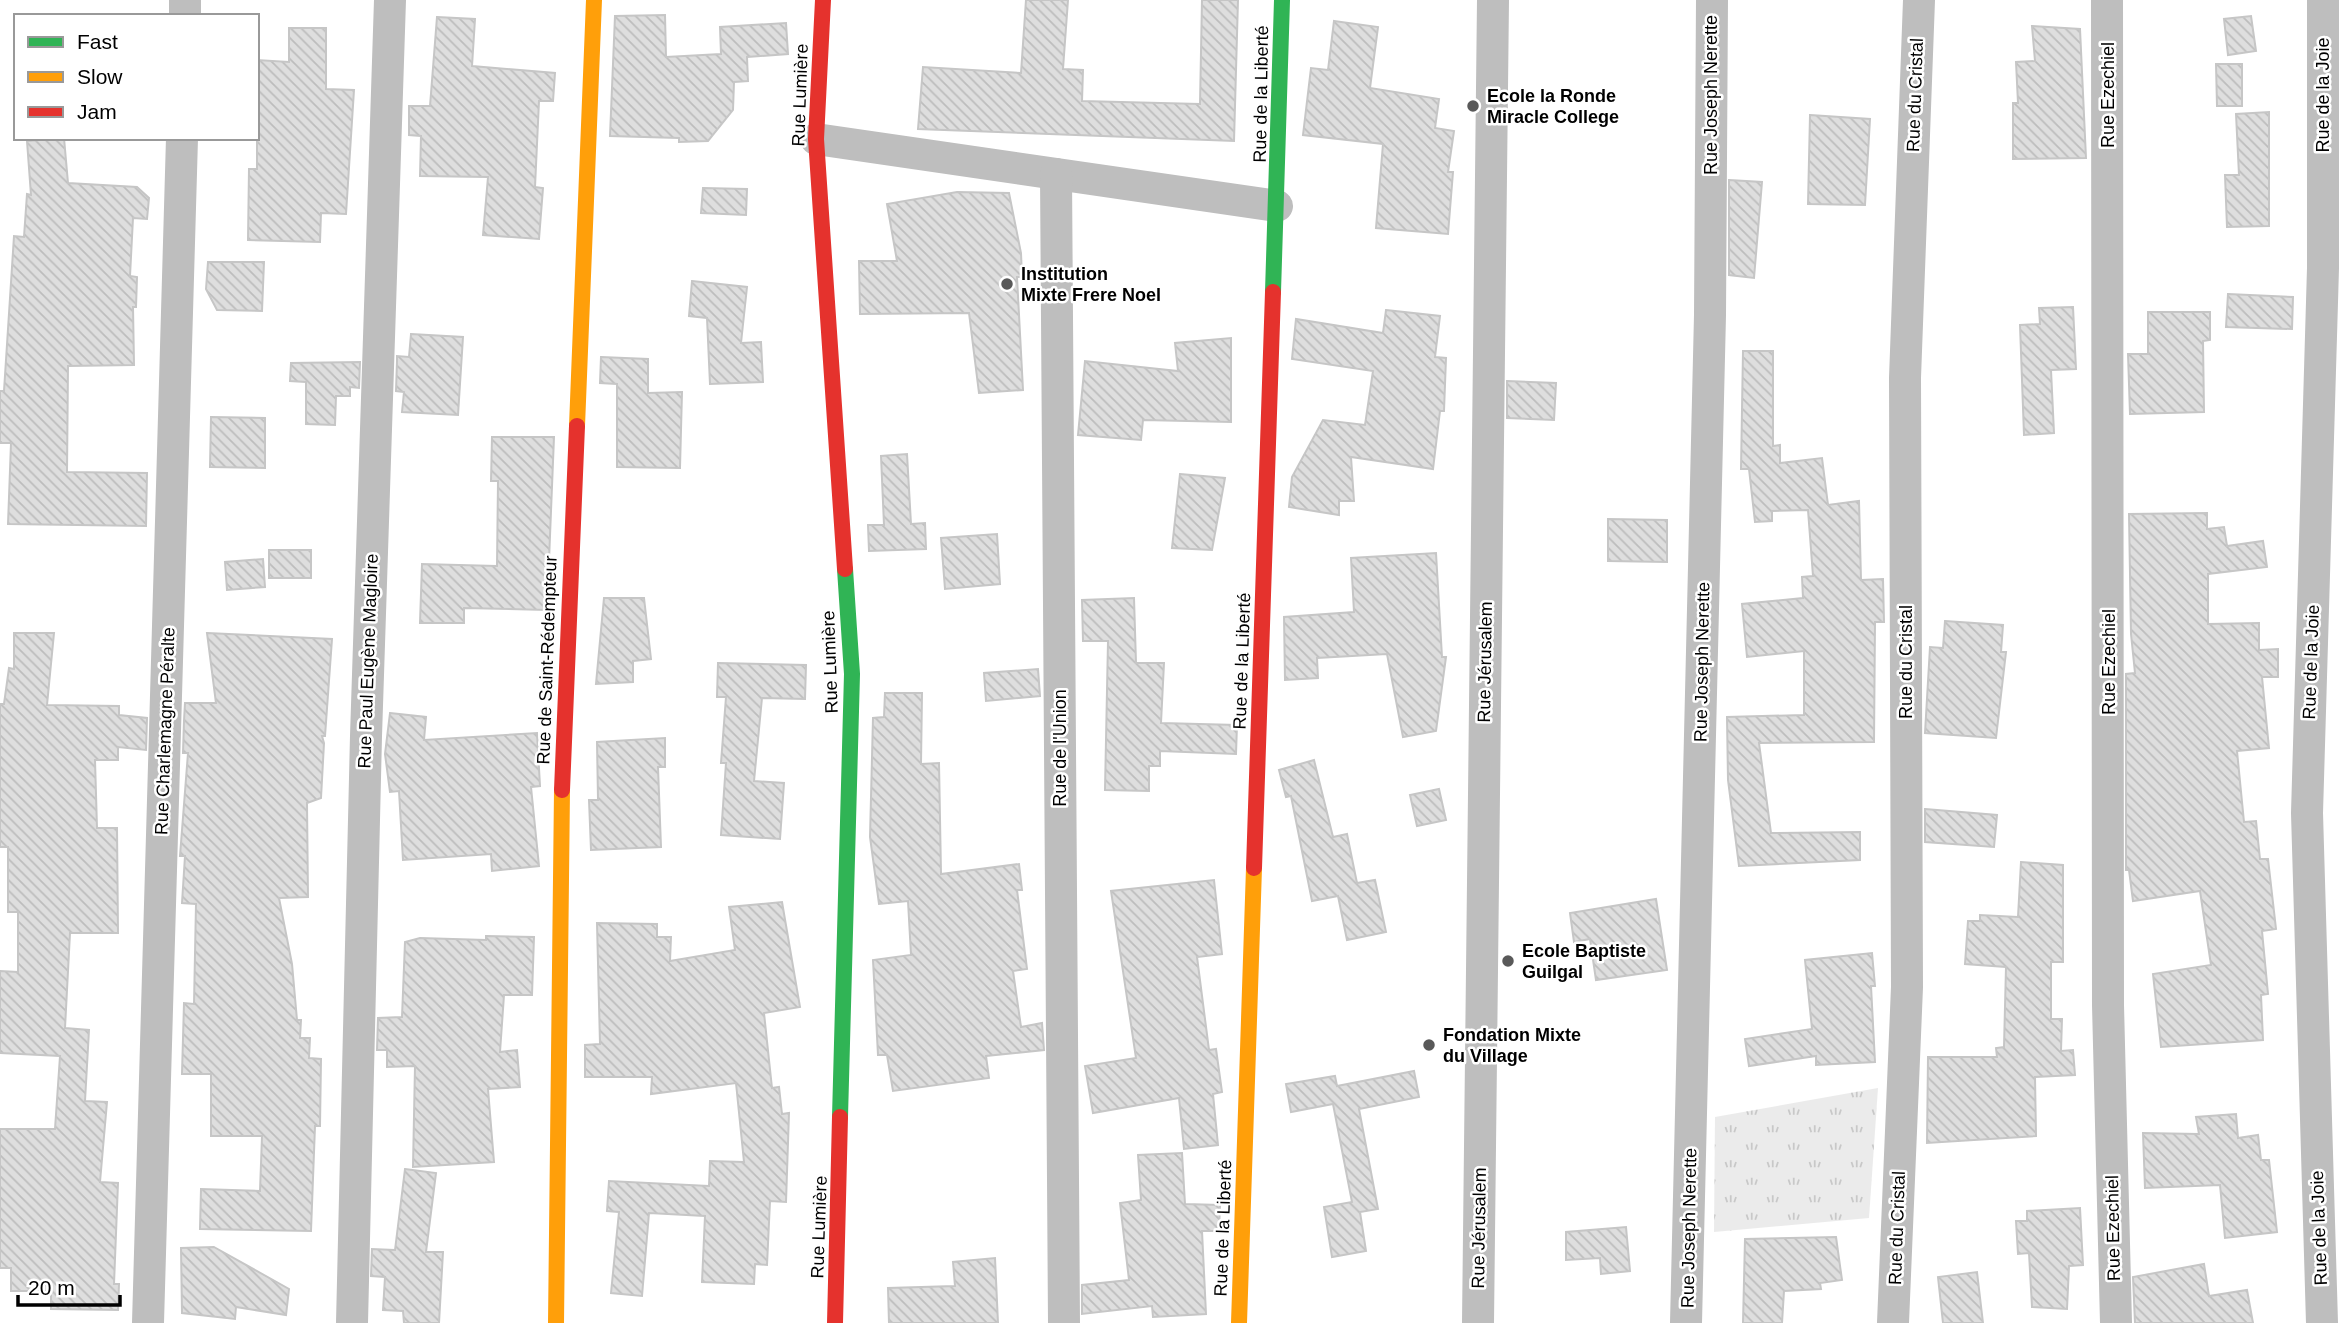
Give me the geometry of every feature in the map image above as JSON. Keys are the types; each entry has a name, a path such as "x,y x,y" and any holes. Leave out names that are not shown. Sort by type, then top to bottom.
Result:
{"street":[{"name":"Rue Paul Eugène Magloire","path":"352,1323 366,736 390,0"},
{"name":"Rue de Saint-Rédempteur","path":"556,1323 562,779 594,0"},
{"name":"Rue Lumière","path":"823,0 816,139 852,674 835,1323"},
{"name":"Rue de la Liberté","path":"1239,1323 1282,0"},
{"name":"Rue Jérusalem","path":"1478,1323 1493,0"},
{"name":"Rue Joseph Nerette","path":"1686,1323 1710,315 1712,0"},
{"name":"Rue du Cristal","path":"1893,1323 1907,988 1905,378 1919,0"},
{"name":"Rue Ezechiel","path":"2107,0 2108,1005 2116,1323"},
{"name":"Rue de la Joie","path":"2322,1323 2307,813 2323,268 2323,0"},
{"path":"816,139 1277,206"},
{"name":"Rue Charlemagne Péralte","path":"148,1323 181,140"},
{"name":"Rue de l'Union","path":"1056,174 1064,1323"}],"green space":[{"path":"1878,1088 1869,1218 1714,1232 1715,1117"}],"building":[{"path":"1026,0 1068,0 1063,69 1083,70 1082,101 1200,104 1202,0 1238,0 1234,141 918,129 923,67 1021,73"},
{"path":"665,15 666,57 721,54 720,27 786,23 788,54 747,57 748,81 734,82 733,110 708,141 679,142 679,138 610,136 615,16"},
{"path":"2251,16 2256,51 2228,55 2224,19"},
{"path":"437,17 475,19 472,66 555,73 553,101 539,101 535,187 543,188 539,239 483,235 488,177 420,176 421,136 409,135 409,106 430,106"},
{"path":"1334,21 1378,27 1370,88 1439,99 1435,128 1454,131 1448,172 1453,172 1448,234 1376,228 1383,144 1303,135 1311,68 1328,70"},
{"path":"2032,26 2080,29 2086,158 2013,159 2013,103 2018,103 2016,62 2035,61"},
{"path":"289,28 326,28 326,89 354,90 346,214 321,213 320,242 248,240 249,169 257,169 259,140 259,60 289,62"},
{"path":"2216,64 2242,64 2242,106 2217,106"},
{"path":"2269,112 2269,226 2227,227 2225,175 2239,175 2236,114"},
{"path":"1810,115 1870,119 1865,205 1808,204"},
{"path":"64,140 68,183 137,187 149,198 147,219 133,218 130,276 137,277 136,307 133,307 134,365 68,366 67,472 147,473 146,526 8,524 11,443 0,443 0,391 4,391 14,236 24,237 27,194 31,195 27,141"},
{"path":"1729,180 1762,182 1754,278 1729,275"},
{"path":"703,188 747,189 746,215 701,213"},
{"path":"957,192 1009,193 1021,253 1022,277 1017,277 1023,390 979,393 969,313 860,314 859,261 897,261 887,204"},
{"path":"208,262 264,262 262,311 217,310 206,289"},
{"path":"692,281 747,287 741,343 761,342 763,382 710,384 707,318 689,316"},
{"path":"2228,294 2293,297 2292,329 2226,327"},
{"path":"2073,307 2076,369 2051,370 2054,433 2024,435 2020,325 2040,324 2039,308"},
{"path":"1386,310 1440,316 1435,357 1446,358 1444,411 1440,411 1433,469 1351,457 1354,501 1339,501 1339,515 1289,507 1292,477 1323,420 1365,425 1373,371 1292,359 1296,319 1383,333"},
{"path":"2148,312 2210,312 2210,340 2203,341 2204,412 2130,414 2128,354 2148,354"},
{"path":"411,334 463,337 458,415 402,412 404,392 396,391 397,356 409,357"},
{"path":"1231,338 1231,422 1143,420 1141,440 1078,435 1085,361 1178,371 1175,343"},
{"path":"1743,351 1773,351 1773,446 1780,445 1780,463 1822,458 1828,505 1859,501 1861,580 1883,579 1884,622 1875,622 1874,742 1759,743 1771,833 1860,832 1860,860 1739,866 1728,780 1727,717 1804,715 1804,651 1747,657 1742,604 1803,598 1802,577 1813,576 1808,510 1772,511 1772,521 1755,522 1749,469 1741,469"},
{"path":"601,357 648,359 648,393 682,392 680,468 617,467 617,384 600,383"},
{"path":"360,362 359,388 350,387 350,396 336,396 335,425 306,424 306,382 290,381 291,363"},
{"path":"1507,381 1556,383 1554,420 1507,418"},
{"path":"211,417 265,418 265,468 210,467"},
{"path":"492,437 554,437 547,610 464,608 464,623 420,623 422,564 497,566 498,481 491,481"},
{"path":"907,454 911,524 925,523 926,549 869,551 868,525 884,525 881,456"},
{"path":"1180,474 1225,478 1212,550 1172,548"},
{"path":"2207,513 2207,529 2224,527 2227,546 2263,541 2267,567 2208,574 2208,624 2259,623 2259,650 2278,649 2278,677 2262,677 2269,748 2237,751 2244,822 2256,821 2260,859 2268,859 2276,929 2262,931 2268,994 2261,995 2263,1040 2161,1047 2153,974 2211,965 2200,891 2133,901 2129,870 2126,870 2126,674 2135,673 2131,634 2129,514"},
{"path":"1608,519 1667,520 1667,562 1608,561"},
{"path":"997,534 1000,584 945,589 941,538"},
{"path":"269,550 311,550 311,578 269,578"},
{"path":"1436,553 1442,657 1446,657 1436,731 1403,737 1387,654 1317,658 1318,678 1285,680 1284,617 1354,612 1351,558"},
{"path":"263,559 265,587 227,590 225,562"},
{"path":"604,598 644,598 651,659 633,661 633,682 596,684"},
{"path":"1134,598 1136,663 1164,663 1161,723 1237,725 1236,754 1160,751 1160,766 1149,766 1149,791 1105,790 1108,641 1083,641 1082,600"},
{"path":"1945,621 2003,625 2001,652 2006,652 1996,738 1925,733 1930,647 1943,648"},
{"path":"14,633 54,633 47,705 119,706 119,715 147,718 146,750 118,747 118,760 95,760 97,828 117,828 118,933 70,933 65,1028 89,1030 85,1101 107,1102 100,1182 118,1183 114,1284 119,1284 118,1310 51,1309 51,1291 11,1291 11,1268 0,1268 0,1129 55,1129 60,1056 0,1053 0,971 18,972 18,912 8,912 8,847 0,847 0,704 4,704 9,668 14,669"},
{"path":"207,633 332,639 325,736 322,736 324,743 321,798 307,803 308,897 279,898 292,964 297,1020 301,1020 300,1038 310,1038 309,1058 321,1059 320,1126 315,1126 311,1231 200,1229 201,1189 260,1191 262,1136 211,1136 211,1074 182,1074 184,1003 194,1004 196,904 182,903 185,856 180,856 188,753 183,753 185,703 216,703"},
{"path":"718,663 806,665 805,699 762,698 754,781 784,783 780,839 721,835 726,763 721,763 726,697 717,697"},
{"path":"1038,669 1040,696 986,701 984,673"},
{"path":"885,693 922,693 921,764 939,763 941,874 1019,864 1022,890 1017,890 1027,969 1013,971 1021,1027 1042,1023 1044,1050 986,1056 989,1078 893,1091 887,1055 878,1055 873,960 911,955 908,901 879,904 870,837 873,718 884,717"},
{"path":"390,713 426,717 424,740 537,733 540,786 531,787 539,866 492,871 491,854 403,860 399,791 390,792 385,754"},
{"path":"665,738 665,767 658,767 661,847 591,850 589,800 598,800 597,742"},
{"path":"1314,760 1333,837 1347,834 1357,883 1375,880 1386,932 1347,940 1338,896 1312,901 1291,796 1286,797 1279,770"},
{"path":"1439,789 1446,820 1417,826 1410,795"},
{"path":"1925,809 1997,815 1994,847 1925,842"},
{"path":"2021,862 2063,865 2063,962 2051,962 2051,1019 2062,1019 2061,1051 2073,1050 2075,1075 2035,1077 2036,1136 1927,1143 1928,1057 1997,1057 1996,1048 2004,1047 2006,967 1965,964 1968,921 1980,921 1980,915 2018,917"},
{"path":"1214,880 1222,954 1197,957 1209,1050 1216,1049 1222,1092 1213,1094 1218,1145 1184,1149 1179,1098 1093,1113 1085,1066 1136,1058 1111,891"},
{"path":"1656,899 1667,970 1596,980 1590,939 1574,942 1570,913"},
{"path":"782,902 800,1007 764,1013 772,1088 779,1087 782,1114 789,1113 786,1202 770,1201 767,1265 755,1264 754,1284 702,1282 705,1216 649,1213 642,1296 611,1293 619,1212 607,1211 609,1181 709,1186 710,1161 744,1162 736,1083 651,1094 652,1077 585,1077 585,1045 600,1044 597,923 657,924 657,937 671,937 670,961 735,950 729,907"},
{"path":"486,936 534,937 532,995 504,995 500,1052 517,1050 520,1087 488,1089 494,1162 413,1167 415,1066 387,1067 387,1050 377,1050 378,1018 402,1017 405,942 420,938 486,940"},
{"path":"1872,953 1875,1062 1816,1065 1816,1056 1749,1066 1745,1039 1812,1029 1805,960"},
{"path":"1414,1071 1419,1097 1359,1109 1378,1209 1360,1212 1366,1251 1332,1257 1324,1207 1352,1202 1333,1104 1291,1112 1286,1084 1335,1076 1337,1086"},
{"path":"2236,1114 2238,1138 2258,1135 2261,1160 2269,1160 2277,1232 2225,1238 2220,1185 2145,1188 2143,1133 2199,1134 2196,1117"},
{"path":"1182,1153 1185,1204 1220,1205 1219,1231 1202,1231 1206,1314 1153,1317 1152,1306 1082,1314 1082,1285 1129,1280 1120,1203 1141,1200 1138,1155"},
{"path":"405,1169 436,1173 426,1252 443,1252 439,1323 404,1323 403,1311 383,1310 385,1277 371,1276 372,1249 395,1250"},
{"path":"2080,1208 2083,1265 2069,1266 2067,1309 2032,1307 2029,1253 2018,1254 2016,1221 2027,1221 2027,1211"},
{"path":"1626,1227 1630,1271 1601,1274 1600,1258 1566,1260 1566,1232"},
{"path":"1836,1237 1842,1280 1820,1283 1821,1289 1784,1291 1782,1323 1743,1323 1745,1239"},
{"path":"214,1247 289,1289 286,1315 236,1307 235,1319 182,1313 181,1248"},
{"path":"995,1258 998,1323 889,1323 888,1288 955,1286 953,1262"},
{"path":"2204,1264 2209,1296 2247,1290 2253,1323 2135,1323 2133,1277"},
{"path":"1977,1272 1983,1323 1943,1323 1938,1277"}],"traffic: fast":[{"path":"1273,292 1282,0"},
{"path":"840,1117 852,674 845,569"}],"traffic: slow":[{"path":"577,426 594,0"},
{"path":"556,1323 562,790"},
{"path":"1239,1323 1254,868"}],"traffic: jam":[{"path":"823,0 816,139 845,569"},
{"path":"1254,868 1273,292"},
{"path":"562,790 577,426"},
{"path":"835,1323 840,1117"}],"place":[{"name":"Ecole la Ronde Miracle College","path":"1473,106"},
{"name":"Institution Mixte Frere Noel","path":"1007,284"},
{"name":"Ecole Baptiste Guilgal","path":"1508,961"},
{"name":"Fondation Mixte du Village","path":"1429,1045"}]}
